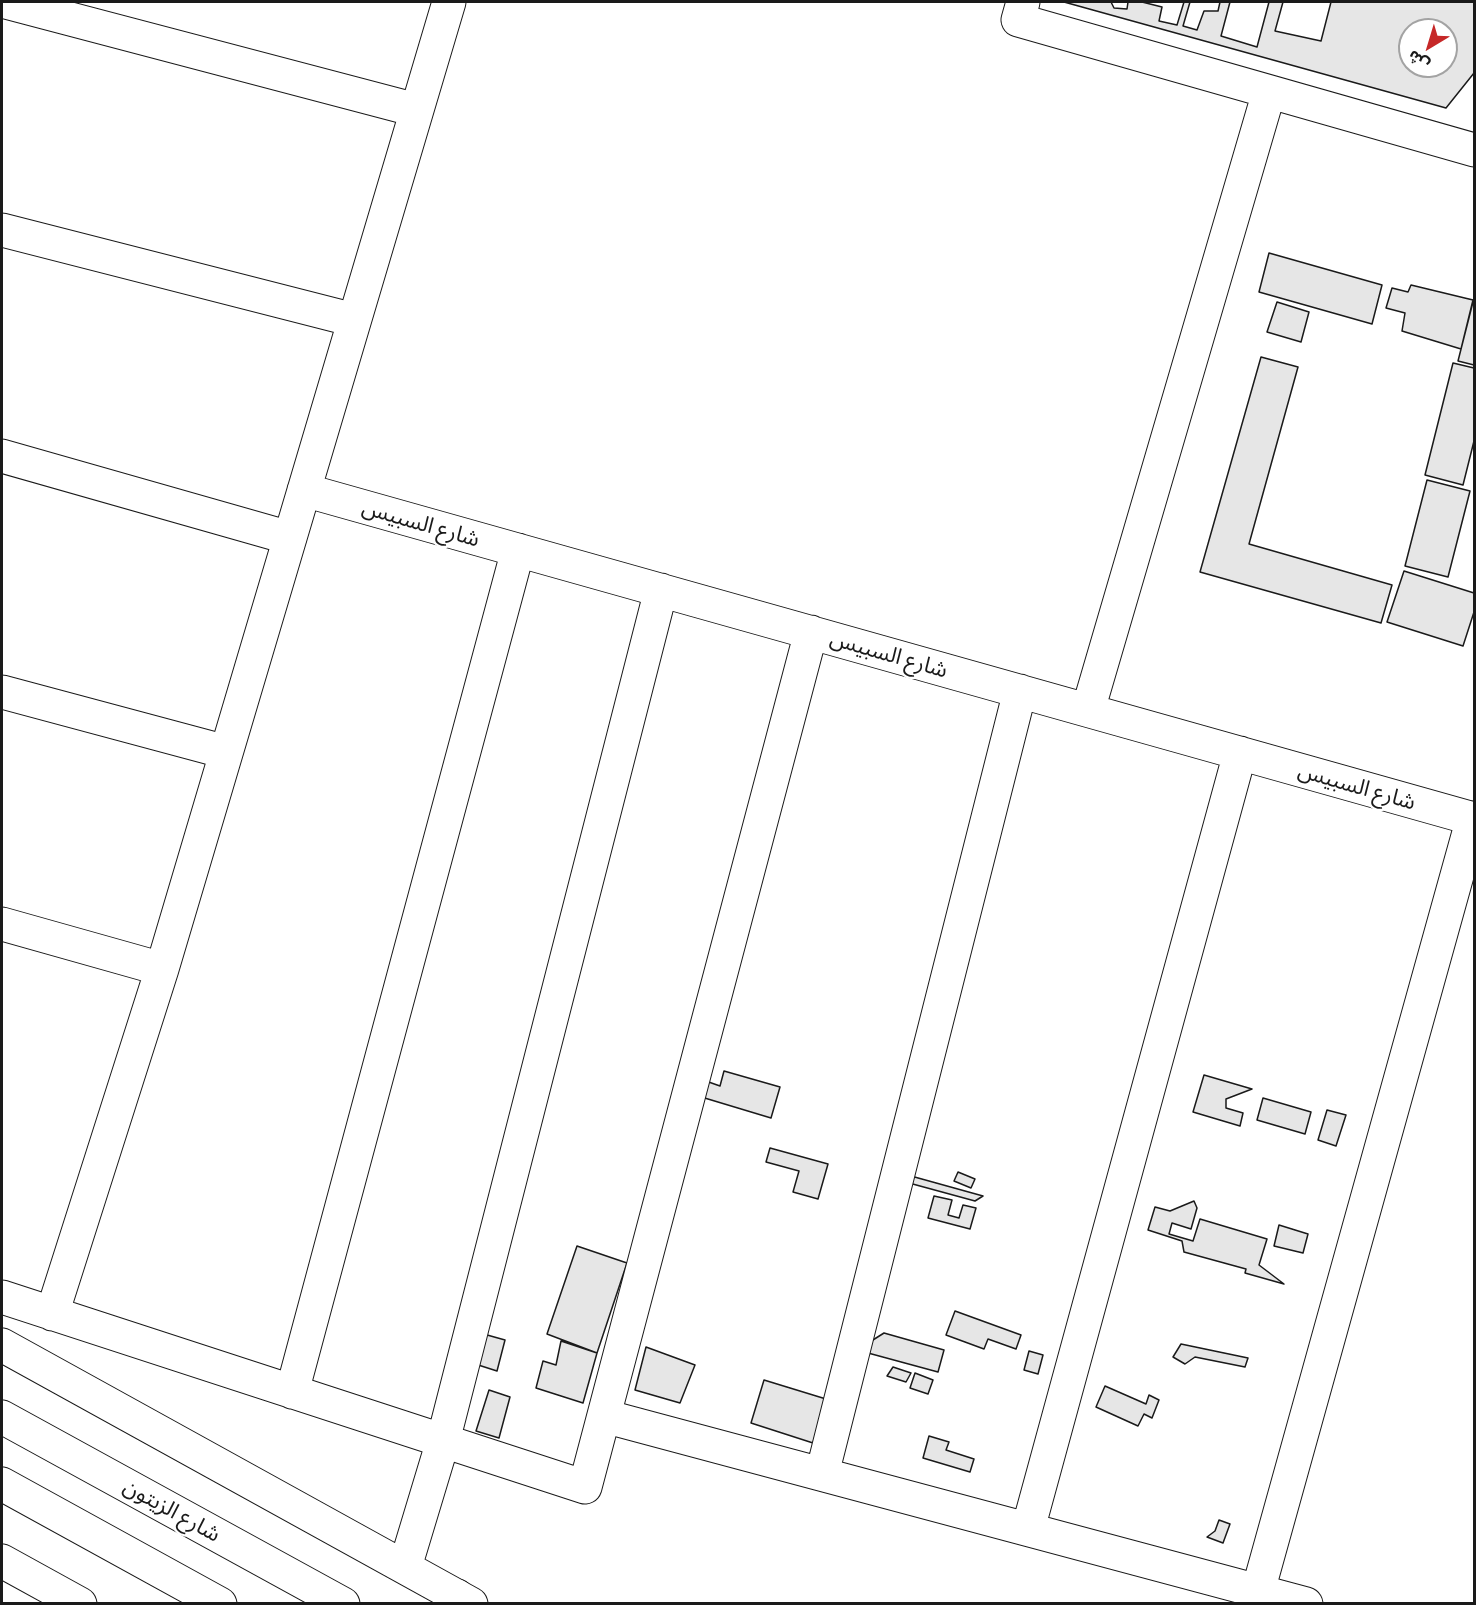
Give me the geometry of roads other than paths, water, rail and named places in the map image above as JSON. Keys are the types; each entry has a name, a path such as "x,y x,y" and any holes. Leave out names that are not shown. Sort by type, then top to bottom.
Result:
{"street":[{"path":"6,2 416,110"},
{"path":"52,1314 162,969 449,2"},
{"path":"1023,2 1018,20 1474,150"},
{"path":"1088,710 1269,92"},
{"path":"2,230 354,320"},
{"path":"2,456 290,538"},
{"name":"شارع السبيس","path":"304,490 1474,818"},
{"path":"292,1392 518,550"},
{"path":"405,1567 443,1441 662,590"},
{"path":"2,1297 585,1487 811,632"},
{"path":"822,1474 1020,691"},
{"path":"2,692 226,752"},
{"path":"1028,1529 1240,753"},
{"path":"1258,1591 1474,818"},
{"path":"2,924 162,969"},
{"path":"2,1345 405,1567 461,1601"},
{"path":"604,1416 1306,1604"},
{"name":"شارع الزيتون","path":"2,1417 343,1604"},
{"path":"2,1484 220,1604"},
{"path":"2,1561 80,1604"}]}
